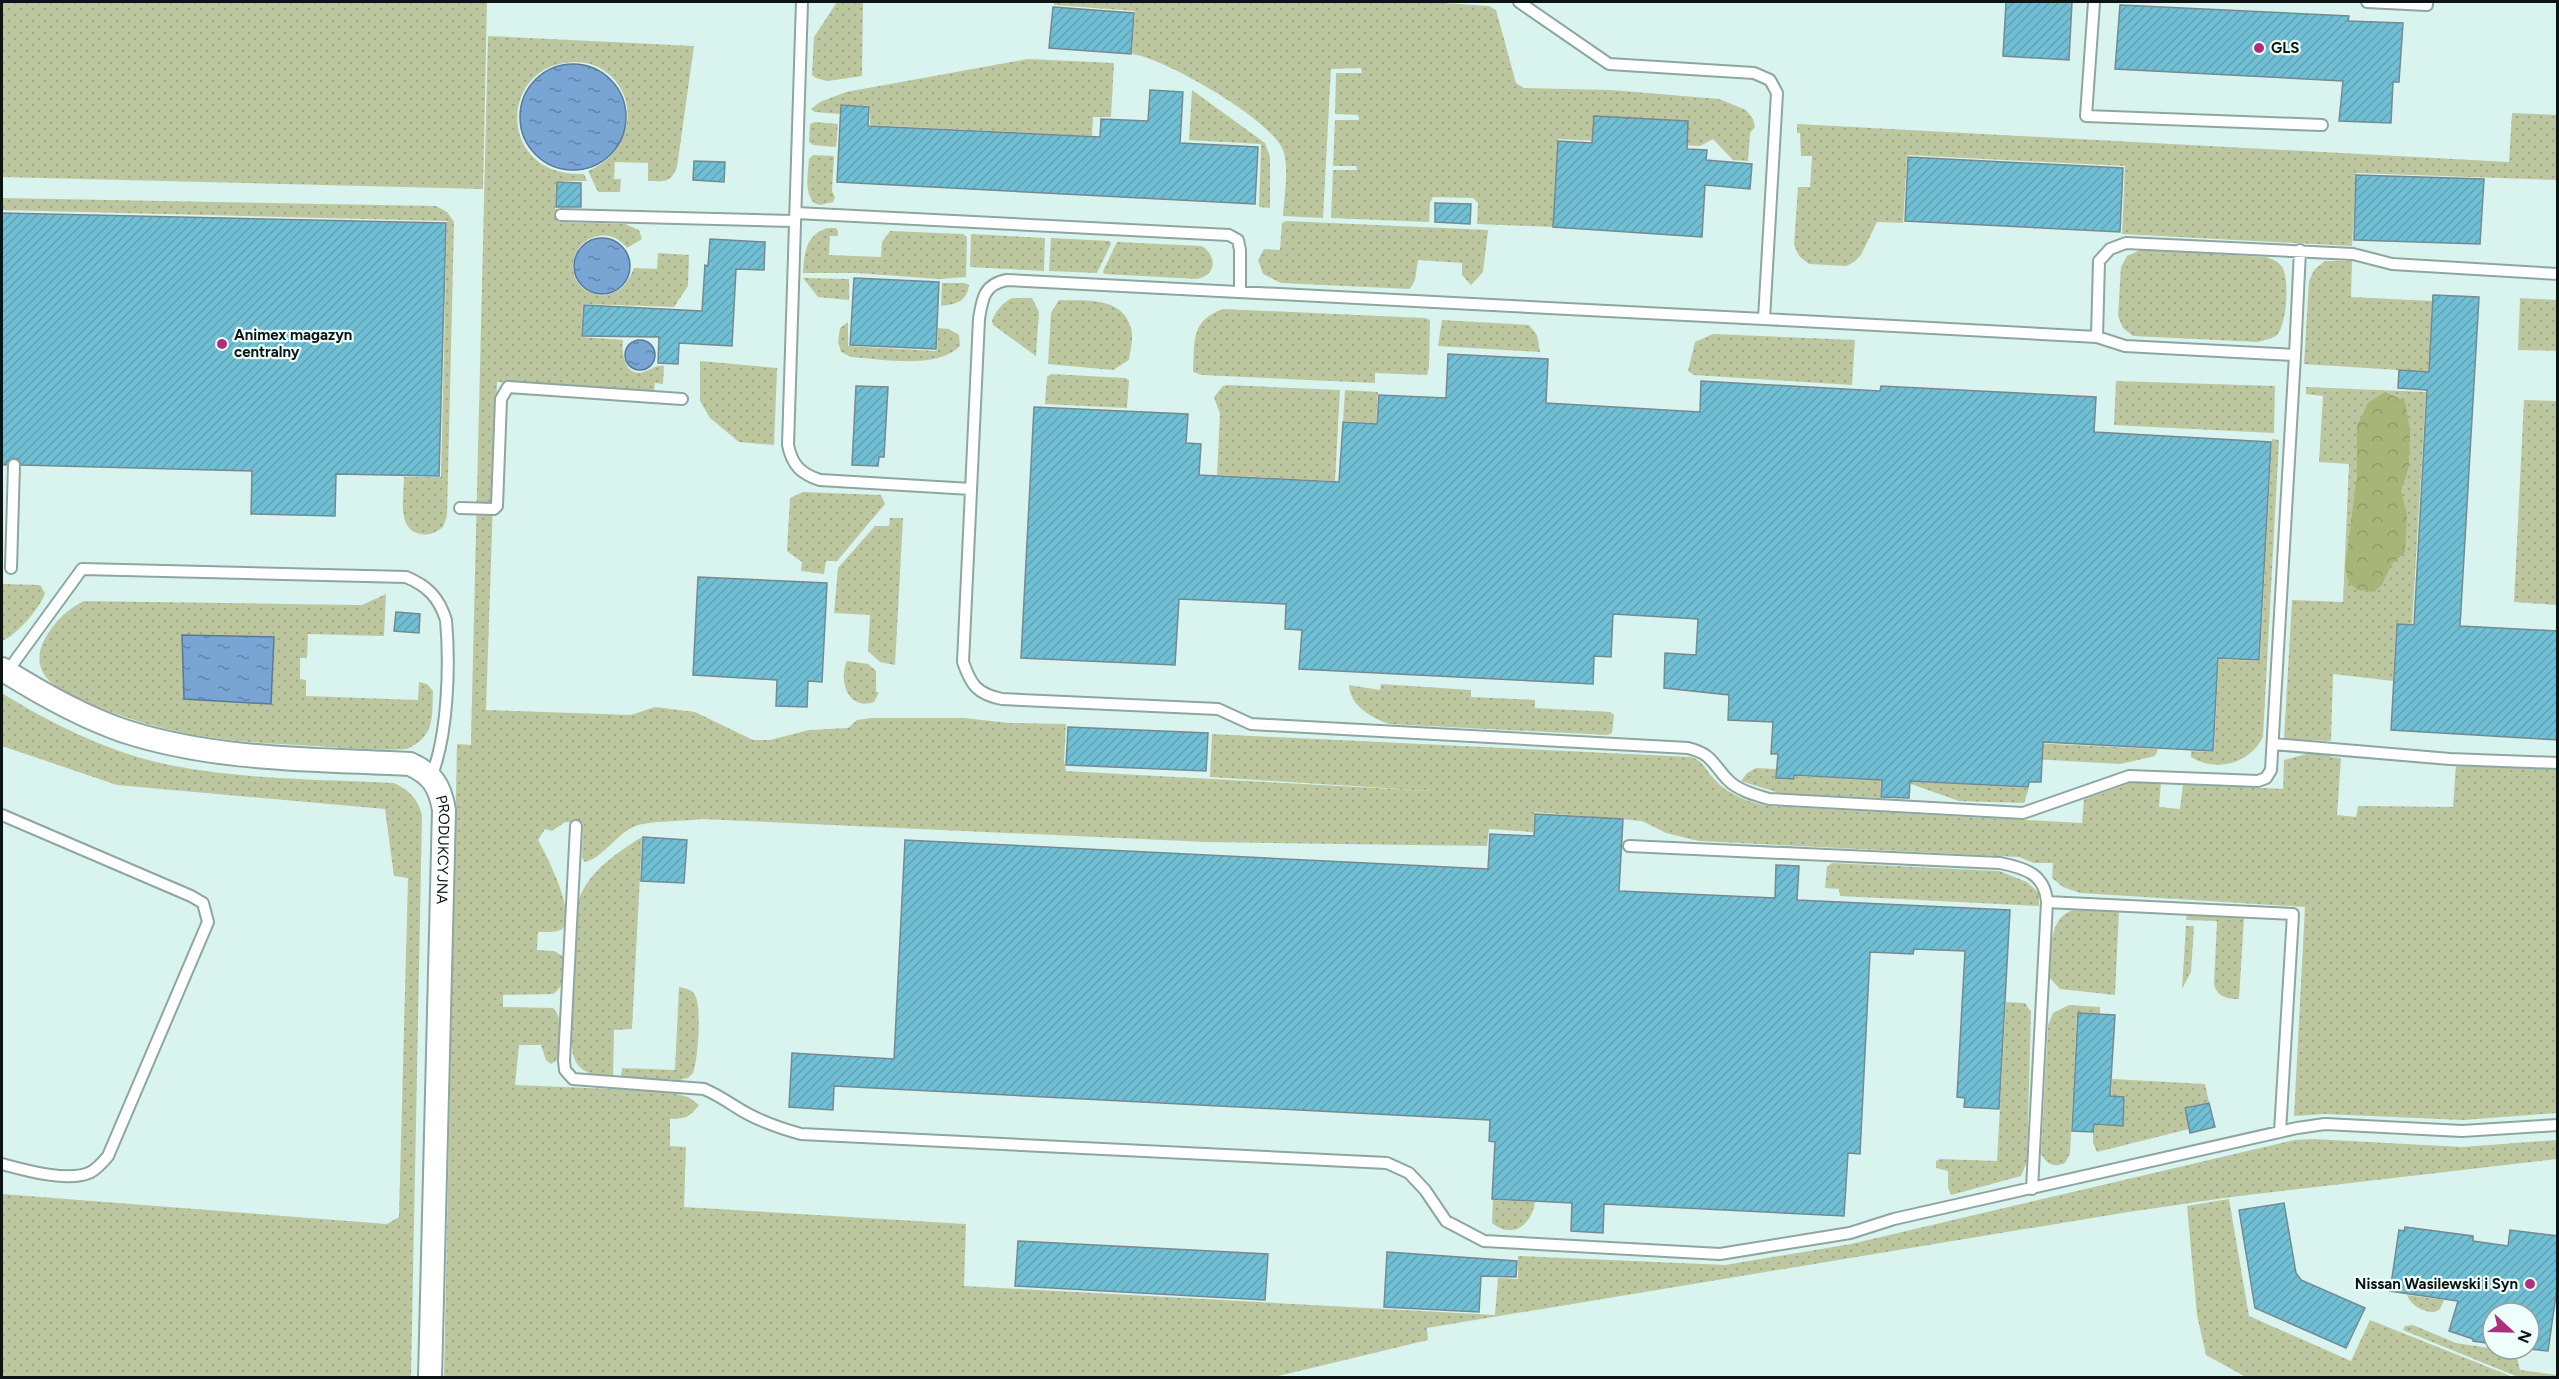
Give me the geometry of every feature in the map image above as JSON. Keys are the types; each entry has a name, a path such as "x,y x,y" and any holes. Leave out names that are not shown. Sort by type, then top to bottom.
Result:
{"street":[{"name":"PRODUKCYJNA","path":"4,671 40,693 88,716 123,730 161,741 211,752 410,765 423,770 441,792 444,810 430,1377"}],"lane":[{"path":"802,2 788,445 791,459 805,475 820,480 971,489"},
{"path":"1519,2 1610,64 1754,73 1770,80 1777,93 1764,319"},
{"path":"2094,2 2086,116 2322,124"},
{"path":"2367,2 2427,5 2427,2"},
{"path":"561,214 795,217 1229,235 1238,240 1240,250 1240,291"},
{"path":"2097,337 2099,261 2117,244 2300,250 2353,254 2392,264 2558,274"},
{"path":"2295,355 2125,346 2097,337 1240,291 1007,280 997,282 987,290 983,298 980,319 963,662 969,680 988,696 1002,699 1218,709 1251,724 1688,747 1711,757 1728,781 1769,799 2023,813 2129,776 2258,781 2266,778 2271,770 2295,355 2300,250"},
{"path":"460,508 494,509 496,506 501,399 508,387 682,399"},
{"path":"11,568 14,465"},
{"path":"4,671 82,569 406,577 420,583 433,593 446,620 444,726 440,751 431,777"},
{"path":"2273,744 2450,759 2558,763"},
{"path":"2,815 191,896 202,903 208,922 108,1156 89,1173 62,1176 2,1164"},
{"path":"576,826 564,1061 565,1070 573,1079 704,1089 779,1128 801,1134 1387,1163 1409,1173 1425,1190 1446,1221 1484,1241 1720,1254 1850,1233 1894,1219 2280,1132 2325,1125 2462,1131 2558,1125"},
{"path":"1629,846 2000,863 2030,872 2046,888 2047,902 2032,1189"},
{"path":"2047,902 2293,914 2280,1132"}],"green space":[{"path":"2,2 487,2 483,189 2,177"},
{"path":"837,2 863,2 862,76 828,81 812,75 814,37"},
{"path":"1054,2 1428,2 1489,6 1496,10 1516,83 1524,88 1611,90 1719,99 1746,110 1753,119 1755,127 1750,133 1748,161 1733,160 1713,139 1700,146 1558,139 1553,227 1477,224 1478,203 1473,198 1433,197 1430,203 1429,222 1331,218 1333,170 1357,170 1356,166 1333,166 1335,120 1359,120 1358,115 1335,114 1336,73 1362,73 1361,68 1331,69 1323,218 1283,216 1286,163 1282,148 1273,136 1238,107 1191,78 1168,66 1132,54 1135,11 1054,5"},
{"path":"488,36 694,46 677,167 672,176 666,180 648,181 648,163 615,162 614,179 621,179 620,192 598,192 588,171 601,164 620,143 626,130 628,116 621,89 608,73 600,68 575,62 549,67 531,80 520,99 517,120 522,141 534,158 555,170 584,174 587,181 556,181 555,209 559,209 558,222 625,224 639,230 642,239 627,248 618,240 607,236 589,239 583,243 577,251 573,264 575,277 581,286 591,293 602,295 614,292 625,284 634,268 657,269 658,253 689,255 688,286 674,307 583,304 581,337 623,340 626,364 634,372 639,373 656,366 664,366 663,384 655,383 654,392 497,382 486,710 631,715 655,707 695,712 753,740 770,740 809,730 848,728 857,720 872,718 964,718 1009,723 1066,724 1064,761 1066,771 1431,791 1210,777 1212,734 1691,757 1702,764 1720,785 1732,793 1767,806 2082,823 2084,799 2133,782 2161,782 2159,807 2180,809 2183,784 2283,789 2284,760 2310,753 2330,754 2331,757 2341,758 2337,815 2356,817 2358,806 2453,807 2456,764 2557,768 2557,1113 2463,1120 2325,1114 2294,1116 2305,907 2080,893 2063,887 2052,878 2053,863 2034,863 2019,857 1699,841 1666,833 1642,821 1534,812 1533,832 1489,829 1487,846 1206,842 702,819 641,824 629,829 599,855 585,862 582,858 583,823 565,822 552,831 545,829 538,840 564,899 566,922 560,930 538,932 537,950 554,951 564,957 562,983 553,994 503,995 503,1007 553,1008 560,1020 562,1033 560,1047 556,1061 551,1064 546,1060 541,1045 519,1045 515,1085 664,1091 688,1097 699,1105 686,1117 670,1119 670,1146 686,1147 684,1207 966,1224 964,1286 1495,1315 1498,1278 1518,1279 1518,1256 1725,1265 1851,1244 2294,1140 2462,1147 2557,1140 2557,1159 2231,1197 2122,1213 1427,1328 1428,1340 1274,1377 444,1378 457,744 471,745"},
{"path":"1028,59 1114,63 1111,117 1093,117 1092,136 870,125 870,106 840,105 840,114 815,112 811,109 820,102 846,92"},
{"path":"1192,90 1265,143 1270,157 1270,208 1259,207 1261,144 1189,140"},
{"path":"2512,113 2557,115 2557,180 2356,173 2352,246 2122,234 2125,166 1907,155 1903,223 1877,222 1861,255 1846,266 1809,264 1799,256 1794,245 1798,187 1810,187 1812,156 1801,156 1800,133 1797,133 1797,124 2509,162"},
{"path":"815,122 838,124 836,147 813,145 809,142 810,124"},
{"path":"813,155 834,156 832,191 835,197 833,202 820,205 814,203 811,198 808,176 809,159"},
{"path":"2,198 436,206 447,212 454,222 447,516 443,527 427,534 413,531 405,519 403,502 404,477 441,477 447,221 2,210"},
{"path":"1286,221 1488,230 1483,272 1471,285 1462,275 1462,263 1418,260 1415,280 1410,289 1281,283 1263,274 1258,260 1264,249 1280,250 1282,223"},
{"path":"828,228 836,228 838,231 838,236 830,236 829,255 881,257 882,242 890,231 963,234 967,237 966,277 939,279 856,273 803,273 808,245 815,235"},
{"path":"971,234 1045,238 1044,271 970,267"},
{"path":"1051,238 1110,241 1111,244 1097,273 1049,271"},
{"path":"1117,242 1202,246 1211,255 1213,265 1208,274 1197,279 1104,274 1103,271"},
{"path":"2140,250 2266,257 2275,260 2282,267 2287,291 2285,313 2280,331 2274,337 2258,342 2133,336 2123,328 2118,316 2121,267 2127,256"},
{"path":"2325,261 2352,261 2351,297 2432,301 2429,372 2304,364 2309,281 2314,270"},
{"path":"803,278 849,279 849,300 818,297"},
{"path":"942,283 964,283 969,285 968,291 960,301 941,306"},
{"path":"1012,298 1032,298 1039,312 1036,356 993,325 992,320 998,310"},
{"path":"2520,298 2557,300 2557,351 2518,350"},
{"path":"1059,300 1102,302 1120,310 1132,332 1129,360 1113,370 1048,364 1051,313"},
{"path":"1223,309 1425,318 1430,320 1427,375 1375,373 1375,383 1202,375 1193,372 1196,333 1205,320"},
{"path":"1442,320 1529,325 1537,335 1540,352 1438,346"},
{"path":"848,322 848,346 937,351 938,328 949,329 959,335 960,346 938,358 924,361 851,357 841,352 838,342 840,328"},
{"path":"1713,334 1855,340 1852,385 1694,375 1688,371 1695,342"},
{"path":"700,361 777,368 774,445 739,442 710,418 700,401"},
{"path":"1051,374 1125,378 1129,380 1127,408 1045,404 1047,377"},
{"path":"2116,381 2275,386 2274,433 2114,425"},
{"path":"1223,386 1340,390 1335,481 1217,475 1220,414 1214,397"},
{"path":"2306,387 2426,392 2412,624 2396,624 2393,681 2333,674 2331,741 2284,739 2292,600 2343,602 2349,464 2319,462 2323,396 2306,394"},
{"path":"1345,390 1378,392 1376,423 1343,421"},
{"path":"2385,392 2405,401 2410,431 2409,466 2401,491 2407,515 2405,552 2392,564 2381,586 2374,592 2359,590 2349,584 2345,567 2357,476 2357,426 2368,403"},
{"path":"2524,400 2557,401 2557,605 2514,602"},
{"path":"2272,439 2279,440 2263,737 2257,746 2242,759 2222,765 2201,762 2191,757 2191,751 2214,752 2219,659 2260,661"},
{"path":"803,492 881,495 885,504 837,561 826,561 824,574 801,571 802,562 787,551 790,498"},
{"path":"890,518 903,518 895,665 880,662 868,651 870,615 834,613 838,568 875,526 889,526"},
{"path":"2,584 40,585 45,593 39,606 27,620 2,641"},
{"path":"386,594 384,636 308,634 307,658 300,658 300,679 306,680 306,696 418,700 419,682 427,684 433,691 430,725 423,738 407,749 362,749 255,742 198,736 171,730 114,713 60,689 47,678 40,662 42,644 51,629 63,615 84,601 362,605"},
{"path":"847,661 868,664 876,671 876,692 879,692 874,702 865,704 858,702 847,692 844,677"},
{"path":"1381,684 1471,690 1471,697 1535,700 1535,708 1610,712 1614,715 1612,733 1608,735 1389,724 1363,710 1353,699 1349,685 1380,690"},
{"path":"2,693 76,734 156,762 245,776 394,783 408,792 415,800 422,815 411,1377 2,1377 2,1194 387,1224 399,1217 408,878 394,876 385,809 117,785 2,746"},
{"path":"2032,743 2158,749 2155,756 2120,764 2031,759"},
{"path":"1756,768 1776,769 1776,778 1795,779 1795,776 1881,780 1880,798 1779,793 1741,781 1747,773"},
{"path":"1911,781 2029,788 2024,803 1959,801 1911,784"},
{"path":"642,837 632,1029 614,1030 613,1077 596,1075 585,1071 577,1064 572,1048 573,981 579,899 597,871"},
{"path":"1832,863 1999,871 2027,882 2039,893 2039,906 1840,896 1839,889 1825,888 1827,867"},
{"path":"2077,909 2119,911 2115,995 2060,989 2049,977 2052,936 2055,927 2067,912"},
{"path":"2187,914 2244,918 2239,999 2223,996 2215,988 2217,921 2186,920"},
{"path":"2186,926 2194,926 2191,972 2182,989"},
{"path":"679,987 692,991 697,1001 698,1033 693,1073 688,1078 679,1080 621,1077 622,1068 675,1070"},
{"path":"2006,1002 2025,1003 2031,1012 2027,1162 2021,1176 1951,1195 1948,1188 1948,1171 1936,1168 1936,1161 1940,1159 1997,1161"},
{"path":"2069,1005 2100,1007 2100,1014 2077,1013 2070,1154 2065,1163 2054,1165 2048,1163 2041,1154 2048,1025 2053,1013"},
{"path":"2112,1079 2205,1084 2209,1102 2184,1108 2189,1129 2097,1152 2093,1143 2093,1125 2123,1126 2125,1097 2111,1096"},
{"path":"2229,1199 2249,1316 2351,1361 2370,1320 2513,1377 2246,1377 2206,1355 2197,1315 2187,1206"},
{"path":"1493,1200 1535,1202 1526,1223 1514,1230 1507,1230 1492,1223"},
{"path":"2407,1295 2444,1300 2440,1309 2431,1312 2414,1305"},
{"path":"2413,1325 2456,1343 2481,1347 2481,1361 2518,1361 2520,1370 2557,1375 2557,1377 2518,1377 2403,1330 2405,1326"}],"water":[{"path":"573,64 593,68 611,79 622,97 626,117 622,137 611,155 593,166 573,170 553,166 535,155 524,137 520,117 524,97 535,79 553,68"},
{"path":"602,238 613,240 622,246 628,255 630,266 628,277 622,286 613,292 602,294 591,292 582,286 576,277 574,266 576,255 582,246 591,240"},
{"path":"640,340 651,344 655,355 651,366 640,370 629,366 625,355 629,344"},
{"path":"182,635 274,637 271,704 184,699"}],"building":[{"path":"2006,2 2072,2 2069,60 2003,56"},
{"name":"GLS","path":"2120,5 2349,16 2348,21 2403,23 2399,82 2393,82 2391,123 2339,121 2343,81 2115,69"},
{"path":"1053,7 1134,13 1131,54 1049,48"},
{"path":"1150,90 1183,92 1180,143 1258,147 1255,204 837,182 841,105 869,107 868,126 1100,137 1101,119 1148,121"},
{"path":"1594,116 1688,121 1687,149 1707,150 1706,160 1752,164 1750,189 1705,185 1702,237 1553,227 1558,141 1592,143"},
{"path":"1908,157 2123,168 2120,232 1905,221"},
{"path":"694,161 725,162 724,182 693,180"},
{"path":"2356,175 2484,179 2480,244 2354,240"},
{"path":"557,182 581,183 581,207 556,207"},
{"path":"1435,203 1471,204 1470,224 1435,222"},
{"name":"Animex magazyn centralny","path":"2,213 446,223 439,476 336,474 335,516 251,514 252,471 21,465 18,459 14,458 6,465 2,465"},
{"path":"710,239 765,242 764,270 736,269 732,346 679,343 678,364 658,363 659,337 582,336 584,305 702,311 705,265 708,266"},
{"path":"854,278 939,282 936,349 850,345"},
{"path":"2433,295 2479,297 2460,626 2558,631 2558,740 2391,730 2397,624 2414,625 2427,390 2398,388 2399,370 2429,372"},
{"path":"1448,354 1548,359 1546,403 1700,412 1701,381 1880,391 1881,386 2096,397 2094,432 2271,442 2259,660 2218,658 2213,751 2043,742 2041,782 2029,782 2028,787 1910,781 1909,798 1881,797 1882,780 1794,775 1794,779 1776,778 1778,754 1771,754 1773,722 1728,720 1729,695 1664,688 1665,653 1696,655 1698,619 1613,614 1611,657 1594,656 1593,684 1299,669 1302,630 1285,629 1286,604 1179,599 1175,665 1021,658 1034,407 1188,414 1186,443 1201,444 1199,475 1339,482 1343,422 1377,424 1379,395 1446,398"},
{"path":"856,386 888,387 884,457 879,457 878,466 852,465"},
{"path":"698,577 827,583 822,682 808,681 807,707 776,706 777,680 693,675"},
{"path":"396,612 420,614 419,633 394,631"},
{"path":"1068,727 1208,733 1206,771 1066,765"},
{"path":"1535,814 1623,819 1619,891 1775,898 1776,865 1799,866 1797,900 2010,910 1999,1109 1964,1107 1965,1098 1957,1097 1965,951 1914,949 1913,954 1870,952 1860,1154 1848,1153 1844,1216 1604,1204 1603,1233 1571,1231 1572,1203 1492,1199 1495,1142 1489,1141 1490,1120 834,1086 833,1110 789,1107 792,1053 894,1059 905,840 1488,869 1490,834 1534,836"},
{"path":"643,837 687,840 684,883 641,881"},
{"path":"2078,1013 2115,1015 2110,1096 2124,1097 2123,1126 2094,1124 2093,1132 2072,1131"},
{"path":"2209,1103 2215,1127 2190,1133 2185,1108"},
{"path":"2284,1203 2296,1273 2301,1280 2365,1308 2346,1348 2255,1308 2239,1210"},
{"path":"2405,1227 2473,1236 2473,1241 2508,1246 2510,1230 2558,1236 2558,1281 2548,1351 2541,1350 2541,1301 2481,1301 2481,1342 2449,1331 2458,1301 2390,1291 2399,1230 2404,1231"},
{"path":"1018,1241 1268,1254 1265,1300 1015,1286"},
{"path":"1387,1252 1517,1261 1516,1277 1481,1276 1479,1312 1384,1307"}],"place":[{"name":"GLS","path":"2259,48"},
{"name":"Animex magazyn centralny","path":"222,344"},
{"name":"Nissan Wasilewski i Syn","path":"2530,1284"}]}
